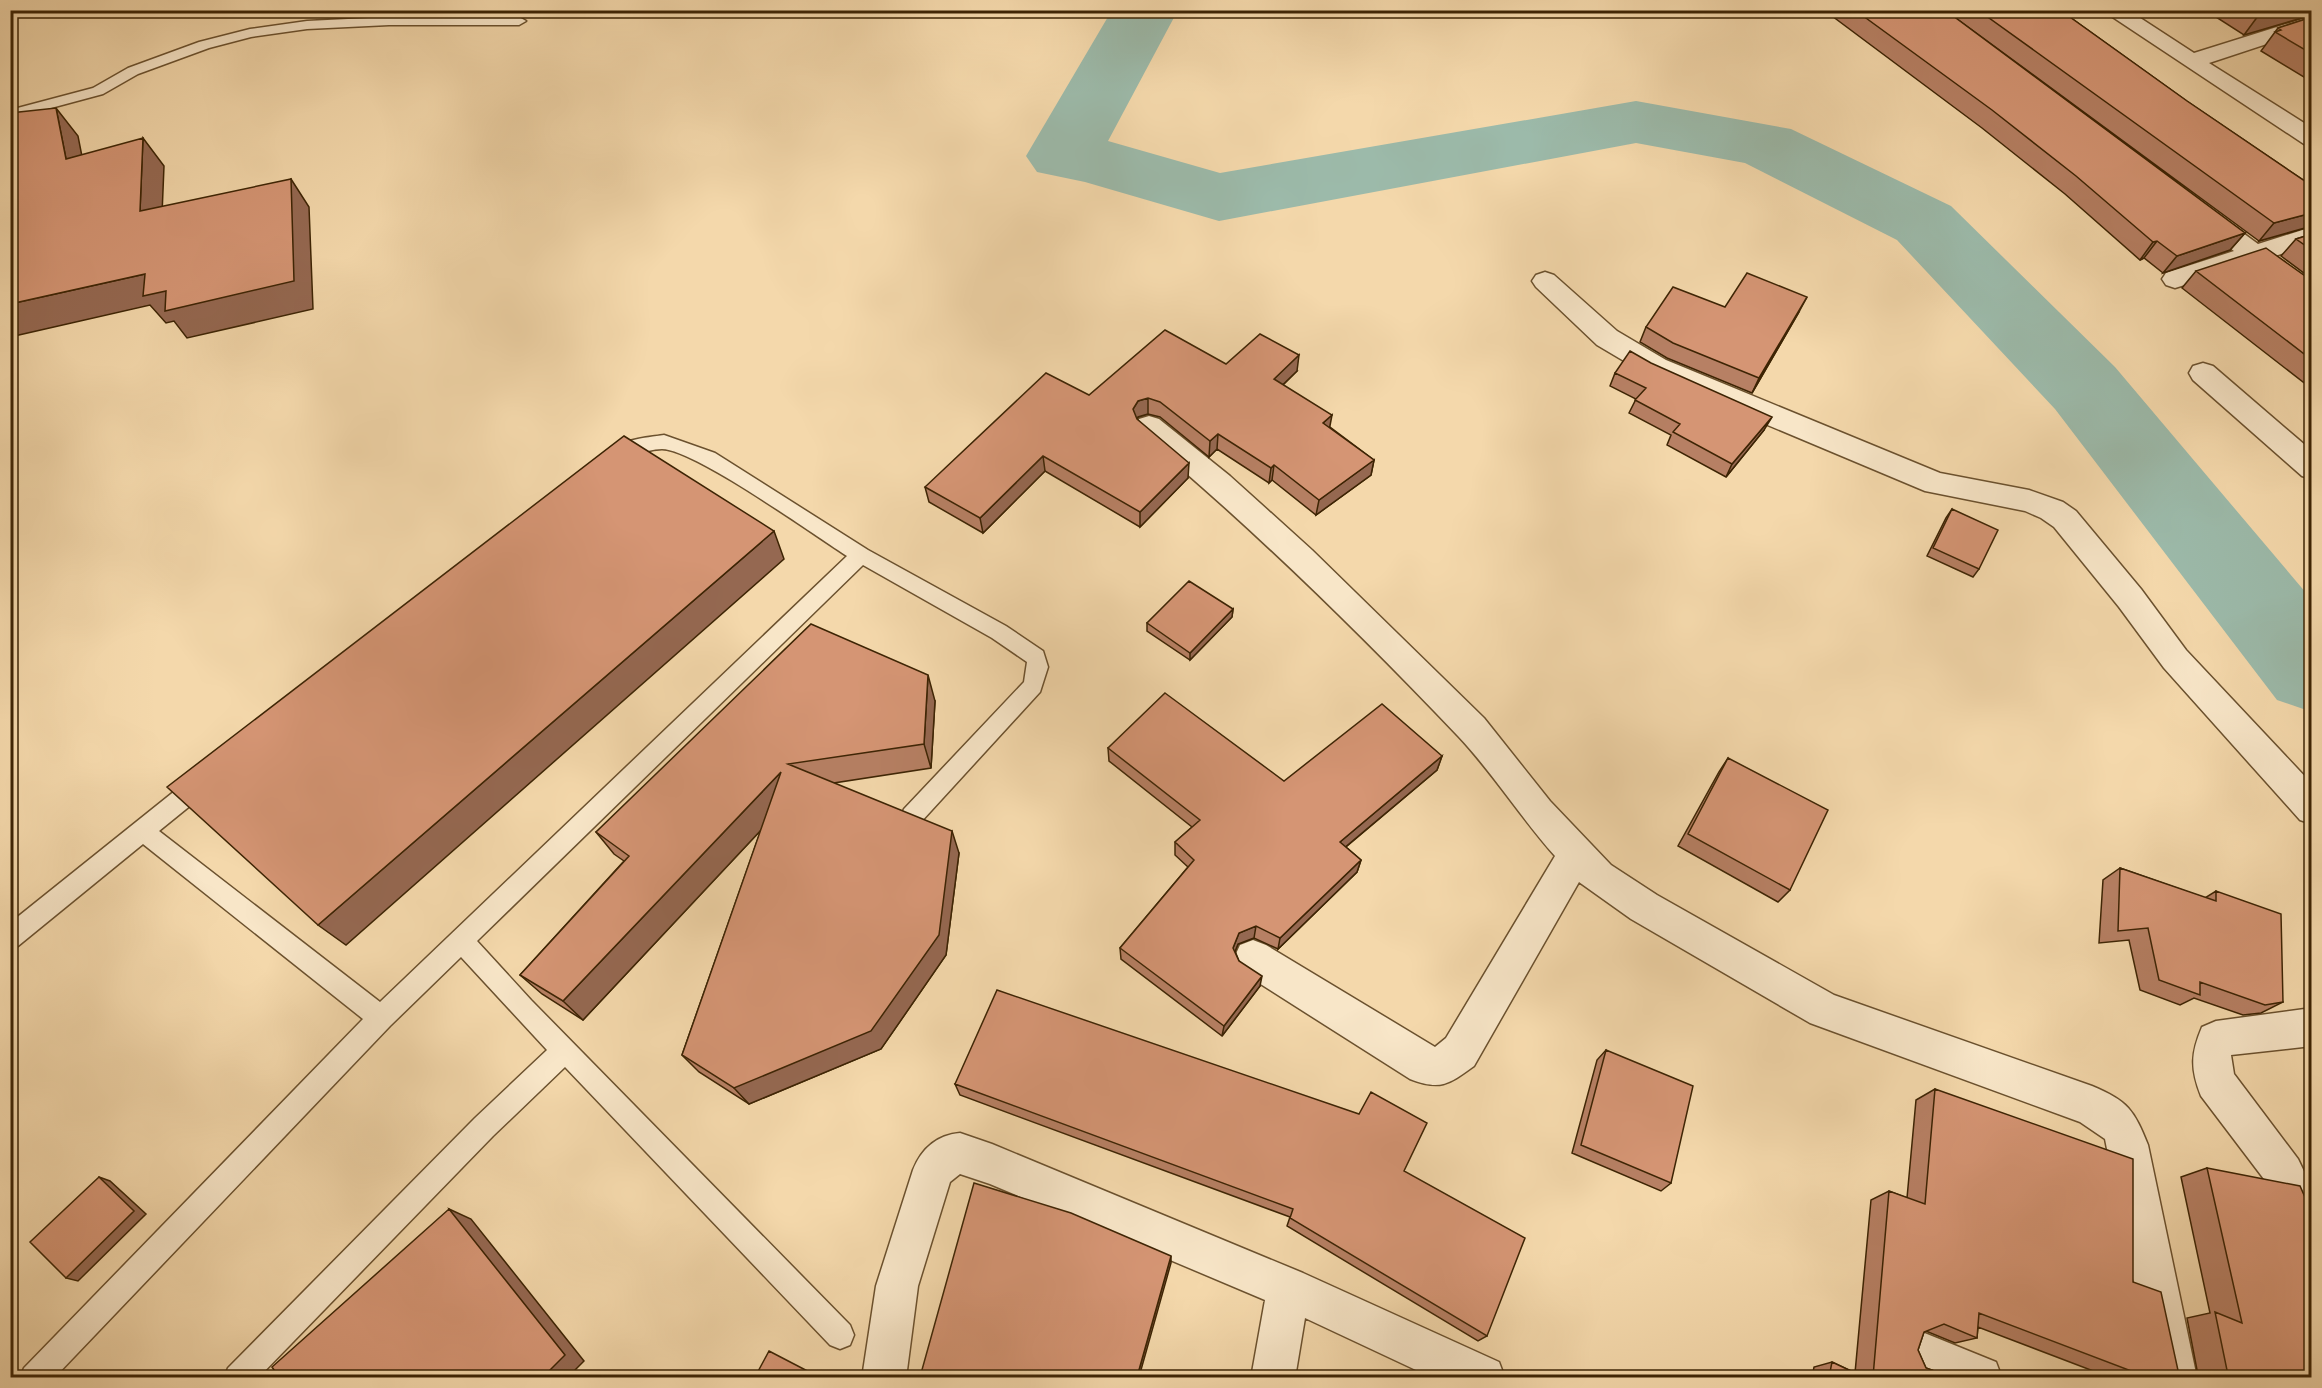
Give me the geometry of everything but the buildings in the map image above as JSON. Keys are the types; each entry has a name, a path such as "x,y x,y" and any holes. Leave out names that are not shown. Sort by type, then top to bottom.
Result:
{"street":[{"path":"2112,10 2312,139"},
{"path":"2302,10 2312,16"},
{"path":"2191,61 2312,22"},
{"path":"2180,199 2312,295"},
{"path":"2175,279 2312,235"},
{"path":"1545,281 1607,338 1656,367 1935,483 2029,501 2058,514 2130,598 2175,660 2312,809"},
{"path":"2203,373 2312,468"},
{"path":"1149,426 1228,491 1464,720 1576,854 1598,877 1644,908 1824,1010 2092,1106 2119,1125 2128,1145 2175,1377"},
{"path":"1253,958 1424,1065 1440,1067 1461,1052 1576,854"},
{"path":"2312,1027 2295,1031 2233,1035 2216,1040 2211,1052 2215,1082 2284,1173 2312,1237"},
{"path":"884,1377 897,1286 933,1170 945,1156 955,1152 1056,1190 1288,1288 1483,1377"},
{"path":"1273,1377 1288,1288"},
{"path":"1922,1354 1980,1377"}],"lane":[{"path":"10,116 98,91 143,68 204,45 250,33 307,25 389,21 519,21"},
{"path":"601,465 630,448 664,442 708,458 861,555 999,632 1036,657 1038,667 1032,686 912,816"},
{"path":"34,1377 381,1018 861,555"},
{"path":"10,938 216,771"},
{"path":"143,831 381,1018"},
{"path":"462,941 522,1008 840,1335"},
{"path":"238,1377 484,1127 565,1050"}],"waterway":[{"path":"1145,10 1063,156 1092,160 1219,197 1636,122 1765,145 1924,223 2085,388 2312,671"}]}
